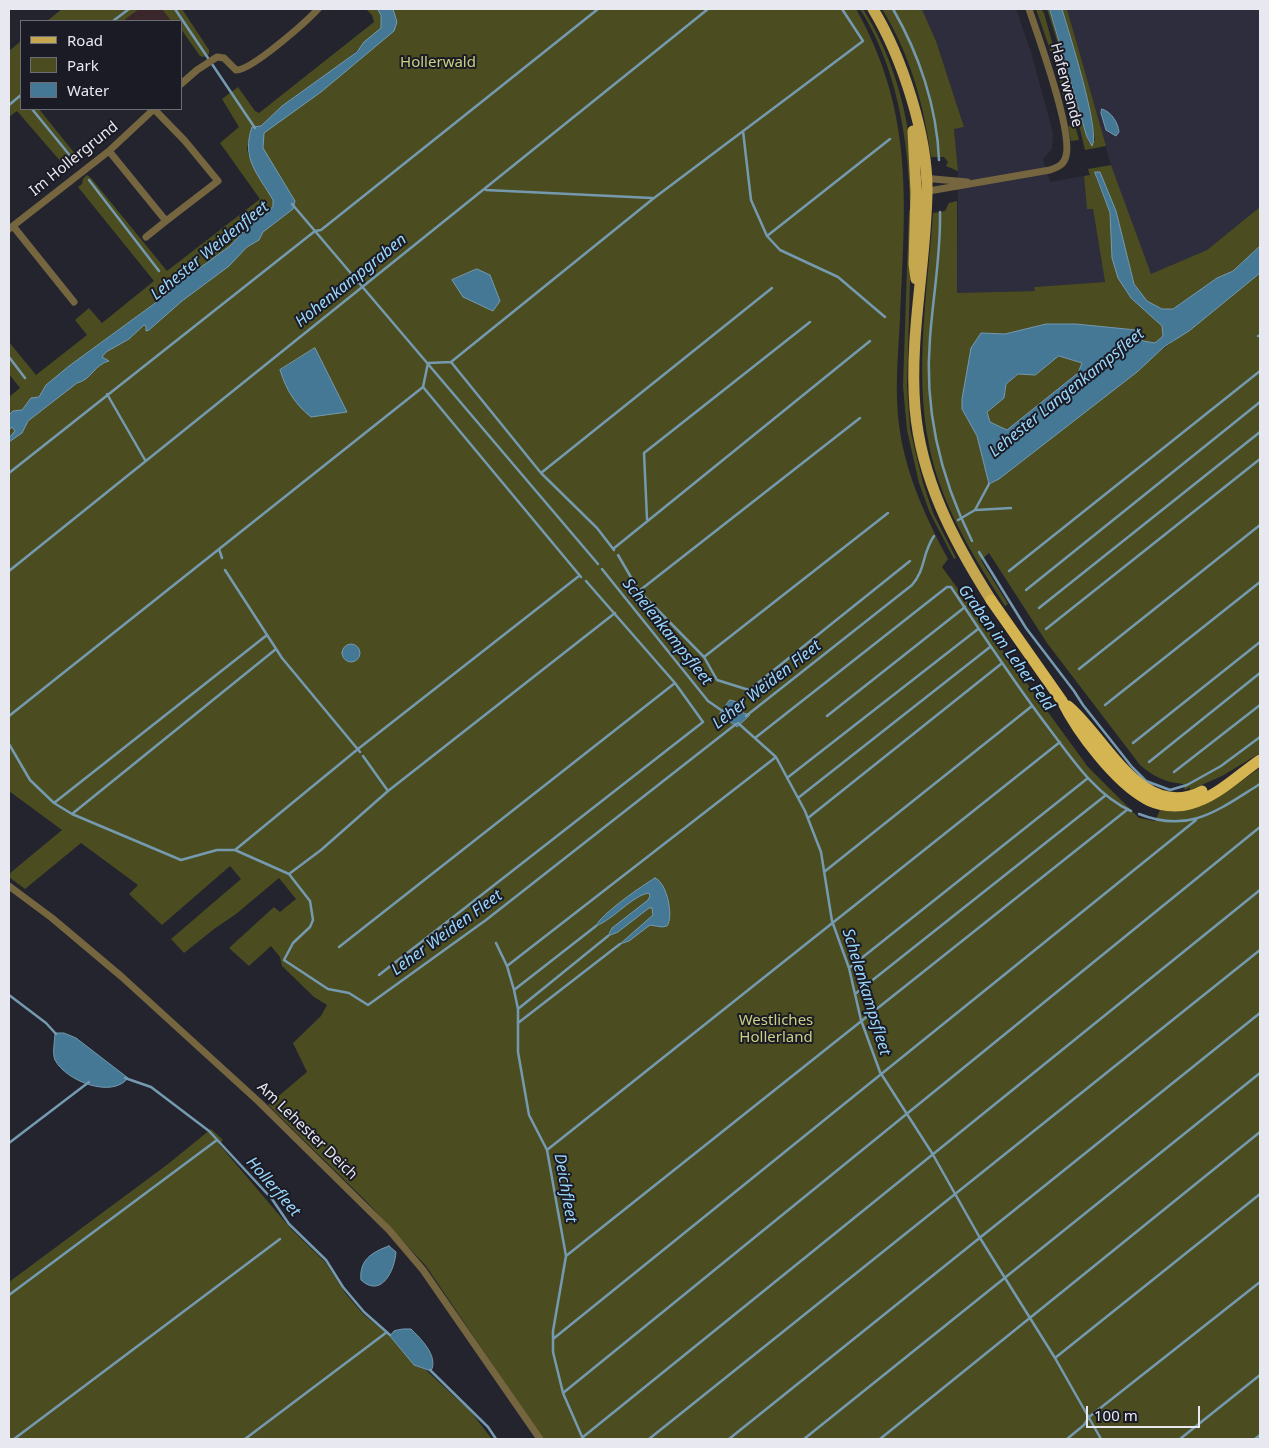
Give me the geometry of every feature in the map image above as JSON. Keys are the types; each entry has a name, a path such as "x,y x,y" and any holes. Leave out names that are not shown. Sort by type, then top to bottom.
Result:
{"highway":[{"path":"991,600 1062,702 1070,717 1105,761 1146,800 1161,805 1188,805 1202,800 1260,760"}],"main road":[{"path":"873,9 885,28 901,67 912,106 921,178 923,262 918,291 914,379 915,408 920,446 931,485 950,530 963,556 991,600"}],"street":[{"path":"182,83 209,61 224,58 232,67 240,70 274,48 318,9"},
{"name":"Haferwende","path":"921,192 1050,170 1060,166 1066,157 1068,146 1061,115 1029,9"},
{"name":"Im Hollergrund","path":"11,228 109,151 153,110"},
{"path":"146,237 218,181 185,141 155,110"},
{"path":"109,151 166,221"},
{"name":"Haferwende","path":"921,178 970,183"},
{"path":"11,228 74,302"},
{"name":"Am Lehester Deich","path":"9,886 52,918 122,978 258,1101 388,1230 423,1270 540,1439"}],"shaded area":[{"path":"139,9 162,9 170,20 124,20"},
{"path":"921,9 1016,9 1031,52 1053,133 1052,149 1043,159 1050,182 1084,176 1087,209 1093,209 1105,282 1035,287 1035,291 957,293 958,171 954,128 964,127 936,41"},
{"path":"1067,9 1260,9 1260,207 1207,250 1151,275 1112,169"}],"green space":[{"path":"62,9 139,9 124,20 48,20"},
{"path":"162,9 182,9 209,50 209,54 204,57 200,56 182,30 182,20 170,20"},
{"name":"Westliches Hollerland","path":"366,9 379,10 382,23 381,28 348,59 385,30 385,9 856,9 875,48 888,86 897,123 902,160 904,198 904,237 897,376 898,418 903,449 913,482 925,514 948,559 942,567 1088,767 1139,818 1155,821 1160,810 1175,811 1201,805 1225,792 1260,768 1260,1439 543,1439 426,1266 365,1200 268,1105 307,1072 293,1043 321,1016 327,1005 314,997 282,966 280,957 271,946 249,966 229,948 274,907 280,912 296,899 279,878 236,914 184,953 171,939 241,879 230,866 162,925 129,894 138,885 81,843 25,889 9,877 9,874 62,830 9,791 9,427 289,205 253,156 257,132 346,60 282,106 261,126 252,127 247,149 249,156 273,200 273,206 266,214 255,219 230,246 190,275 180,279 169,293 69,366 46,385 40,397 27,403 22,410 13,411 9,415 9,397 20,388 9,374 9,342 36,375 87,335 75,320 89,308 102,323 154,281 78,187 87,175 167,271 260,199 220,143 239,127 222,99 238,87 255,111 259,113 374,22 372,15"},
{"path":"860,9 863,9 880,40 900,92 910,146 912,203 910,203 906,152 898,102 883,54"},
{"path":"882,9 921,9 923,12 936,41 964,127 954,129 958,171 946,166 948,162 944,157 931,157 920,99 914,80 892,26"},
{"path":"1036,9 1041,9 1044,13 1079,140 1071,141 1068,127 1071,125 1056,67"},
{"path":"1047,9 1050,9 1089,143 1095,140 1080,71 1062,9 1067,9 1106,146 1085,150 1065,66"},
{"path":"20,42 20,110 40,110 80,160 68,170 17,111 9,117 9,51"},
{"path":"1111,165 1151,274 1207,250 1260,207 1260,246 1233,271 1217,278 1173,309 1162,309 1147,301 1134,284 1116,211 1100,172 1096,178 1110,213 1111,232 1124,288 1131,298 1162,326 1163,336 1155,343 1143,341 1136,330 1076,324 1046,324 1005,334 981,333 962,409 977,436 990,484 1260,273 1260,753 1222,776 1190,790 1190,787 1185,790 1183,784 1155,776 1140,765 1047,643 989,553 981,560 1008,604 1005,606 981,568 949,508 934,467 925,417 922,358 933,213 945,211 949,203 957,201 957,293 1035,291 1034,287 1105,282 1093,209 1087,209 1084,176 1090,175 1088,169"},
{"path":"909,210 912,210 907,386 910,429 923,483 933,513 956,558 954,559 930,513 919,483 907,430 903,386"},
{"path":"1059,356 1082,363 1078,373 1007,431 990,422 987,412 1004,398 1006,384 1018,374 1035,375"},
{"path":"211,1129 223,1140 219,1144 291,1229 325,1262 346,1294 364,1315 390,1336 414,1365 426,1370 471,1412 492,1439 9,1439 9,1282 168,1164"}],"water":[{"path":"378,9 393,9 397,22 394,31 321,92 264,133 263,148 295,201 293,209 263,232 259,240 247,247 229,266 182,301 149,330 146,331 146,326 144,325 129,339 106,352 102,357 109,361 100,365 86,379 77,383 28,421 22,433 9,442 9,438 15,431 12,427 9,430 9,415 13,411 22,410 31,398 39,397 46,385 69,366 169,293 173,283 190,275 230,246 255,219 267,214 273,206 273,200 257,174 250,157 249,138 252,127 261,126 282,106 357,52 364,42 381,28 381,16"},
{"path":"1050,9 1062,9 1088,102 1094,137 1092,146 1087,137"},
{"path":"1102,109 1112,115 1116,122 1119,132 1116,136 1106,130 1101,113"},
{"path":"1095,172 1100,172 1116,211 1134,284 1147,301 1162,309 1173,309 1217,278 1233,271 1260,246 1260,273 1189,331 1165,346 1137,372 999,479 989,484 977,436 962,409 971,348 981,333 1005,334 1046,324 1076,324 1136,330 1143,341 1155,343 1163,336 1162,326 1131,298 1118,278 1112,258 1110,213","holes":["1059,356 1082,363 1078,373 1007,430 990,422 987,412 1004,398 1006,384 1018,374 1035,375"]},
{"path":"477,269 490,275 500,301 493,311 463,297 452,280"},
{"path":"315,348 347,412 311,417 296,402 285,384 280,370"},
{"path":"347,644 355,644 360,649 358,660 347,662 342,657 342,649"},
{"path":"730,700 741,703 743,713 750,715 737,727 720,714"},
{"path":"655,878 663,886 668,900 670,915 667,926 650,925 629,941 620,944 653,915 652,908 649,908 618,932 608,936 612,928 648,900 649,893 636,898 603,923 596,926 614,907"},
{"path":"55,1033 64,1033 76,1038 128,1078 121,1084 101,1087 90,1085 69,1075 61,1068 54,1057"},
{"path":"389,1246 396,1252 390,1273 381,1284 375,1286 368,1285 361,1280 364,1262 372,1254"},
{"path":"411,1329 431,1353 433,1365 431,1371 414,1365 390,1336 394,1331"}],"waterway":[{"path":"114,20 129,9"},
{"path":"175,9 255,128"},
{"path":"9,473 315,231 321,230 598,9"},
{"name":"Hohenkampgraben","path":"9,571 708,9"},
{"path":"9,716 423,387 428,363 451,362 654,198 863,41 842,9"},
{"name":"Lehester Langenkampsfleet","path":"893,9 911,44 925,81 935,120 939,160"},
{"path":"9,105 20,96"},
{"path":"33,110 76,163"},
{"path":"743,131 751,200 767,236 780,250 838,277 885,317"},
{"path":"767,236 890,139"},
{"name":"Lehester Weidenfleet","path":"89,180 159,271"},
{"path":"486,190 652,198"},
{"name":"Schelenkampsfleet","path":"292,204 598,564"},
{"name":"Lehester Langenkampsfleet","path":"940,212 938,259 930,338 929,364 932,417 943,467 951,492 972,541"},
{"path":"541,473 772,288"},
{"path":"647,519 644,453 810,322"},
{"path":"613,549 870,341"},
{"path":"9,357 25,378"},
{"path":"451,362 541,473 597,528 614,550"},
{"path":"1009,571 1260,371"},
{"path":"423,387 581,577"},
{"path":"107,394 145,460"},
{"path":"1026,590 1260,402"},
{"path":"639,591 860,418"},
{"path":"1039,608 1260,432"},
{"path":"1046,629 1260,459"},
{"name":"Lehester Langenkampsfleet","path":"958,520 975,510 989,484"},
{"path":"976,510 1011,508"},
{"path":"704,657 888,513"},
{"path":"1079,669 1260,525"},
{"name":"Leher Weiden Fleet","path":"746,716 912,585 920,573 927,549 934,536"},
{"path":"219,549 222,558"},
{"path":"979,552 1026,628 1083,705 1132,767 1146,781 1170,790 1187,785 1221,766 1260,737"},
{"path":"618,555 639,591 704,657 717,680 749,690 910,561"},
{"name":"Schelenkampsfleet","path":"602,569 708,701 724,712"},
{"path":"225,570 282,658 360,752"},
{"path":"235,850 358,749 579,576"},
{"path":"379,975 703,722 675,683 586,581"},
{"path":"1105,705 1260,582"},
{"name":"Graben im Leher Feld","path":"755,738 947,587 951,587 1025,695 1077,765 1107,796 1131,811"},
{"path":"827,716 965,607"},
{"path":"289,874 321,850 388,791 615,613"},
{"path":"787,778 978,629"},
{"path":"54,803 267,635"},
{"path":"1133,743 1260,642"},
{"path":"798,798 990,647"},
{"path":"72,814 276,649"},
{"path":"808,818 1001,664"},
{"path":"1149,762 1260,673"},
{"path":"339,947 675,683"},
{"path":"1174,772 1260,705"},
{"path":"824,872 1032,706"},
{"name":"Schelenkampsfleet","path":"738,723 776,757 805,811 821,852 832,921 849,968 861,1020 880,1072 932,1153 980,1238 1055,1358 1101,1439"},
{"name":"Leher Weiden Fleet","path":"9,744 30,780 54,803 72,814 181,860 217,850 235,850 289,874 310,901 313,920 310,927 293,943 284,960 328,989 349,993 368,1005 486,920 736,724"},
{"path":"547,1150 1060,742"},
{"path":"363,756 388,791"},
{"path":"507,966 776,757"},
{"path":"849,968 1088,778"},
{"name":"Graben im Leher Feld","path":"1139,814 1157,820 1189,820 1217,810 1260,784"},
{"path":"855,994 1106,795"},
{"path":"566,1256 1128,809"},
{"path":"553,1339 1196,820"},
{"path":"563,1393 1260,827"},
{"path":"583,1437 1260,890"},
{"path":"514,990 596,926"},
{"path":"518,1009 608,936"},
{"name":"Deichfleet","path":"496,943 507,966 514,990 518,1009 518,1052 529,1115 547,1150 566,1256 553,1331 553,1352 563,1393 583,1439"},
{"path":"518,1023 620,944"},
{"name":"Schelenkampsfleet","path":"649,1439 1260,950"},
{"name":"Hollerfleet","path":"9,995 46,1023 56,1034"},
{"path":"729,1439 1260,1013"},
{"path":"804,1439 1260,1073"},
{"name":"Hollerfleet","path":"125,1078 151,1087 209,1131 272,1199 289,1224 326,1260 343,1287 364,1312 390,1335"},
{"path":"9,1143 89,1082"},
{"path":"880,1439 1260,1132"},
{"path":"9,1295 217,1140"},
{"path":"1055,1358 1260,1194"},
{"path":"14,1439 280,1239"},
{"path":"1067,1439 1084,1425 1089,1417 1260,1282"},
{"path":"245,1439 387,1332"},
{"name":"Hollerfleet","path":"430,1370 488,1427 496,1439"},
{"path":"1180,1439 1260,1375"},
{"path":"1255,1439 1260,1435"}],"park label":[{"name":"Hollerwald","path":"438,63"}]}
